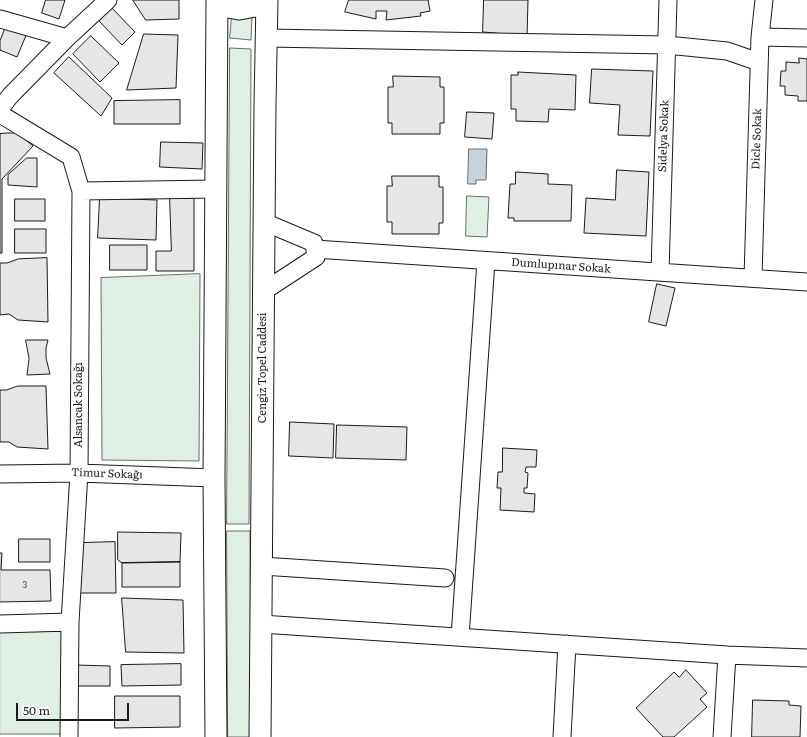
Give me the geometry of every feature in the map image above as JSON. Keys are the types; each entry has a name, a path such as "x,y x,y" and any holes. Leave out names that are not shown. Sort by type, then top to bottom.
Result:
{"main road":[{"path":"216,737 214,478 217,3 239,9 267,2"},
{"name":"Cengiz Topel Caddesi","path":"260,737 267,2"}],"street":[{"path":"3,98 108,0"},
{"name":"Sidelya Sokak","path":"660,272 668,0"},
{"name":"Dicle Sokak","path":"753,278 759,62 764,0"},
{"path":"0,19 67,38"},
{"path":"760,37 807,38"},
{"path":"266,38 667,45 727,51 759,62"},
{"name":"Alsancak Sokağı","path":"0,114 70,157 81,191 79,473 70,622 69,737"},
{"path":"81,191 216,189"},
{"path":"264,222 314,242 316,257 264,291"},
{"name":"Dumlupınar Sokak","path":"315,249 807,282"},
{"path":"460,637 486,261"},
{"name":"Timur Sokağı","path":"0,474 79,473 214,478"},
{"path":"262,566 445,578"},
{"path":"0,624 70,622"},
{"path":"261,624 727,655 807,658"},
{"path":"562,737 567,644"},
{"path":"722,737 727,655"}],"green space":[{"path":"232,16 252,17 251,40 230,38"},
{"path":"230,48 251,49 249,524 227,524"},
{"path":"467,196 489,197 487,237 466,236"},
{"path":"200,274 199,461 102,460 101,278"},
{"path":"227,531 250,531 251,737 228,737"},
{"path":"0,627 63,627 64,734 0,734"}],"shaded area":[{"path":"469,149 487,149 486,180 476,180 476,184 468,184"}],"building":[{"path":"46,0 65,0 59,19 42,13"},
{"path":"133,0 179,0 179,19 146,20"},
{"path":"349,0 428,0 430,11 420,13 421,16 386,20 387,11 376,11 376,19 345,12"},
{"path":"484,0 528,0 527,38 505,39 506,34 483,32"},
{"path":"112,8 135,32 122,45 99,21"},
{"path":"7,24 27,33 17,57 0,50 0,41"},
{"path":"144,34 178,35 176,88 127,90"},
{"path":"91,36 119,63 100,82 73,54"},
{"path":"69,57 112,98 101,116 54,73"},
{"path":"799,58 807,59 807,101 798,101 798,96 785,95 785,86 780,86 781,71 786,71 786,62 799,63"},
{"path":"592,69 653,71 650,136 618,135 620,105 590,103"},
{"path":"518,72 576,75 575,110 549,109 548,122 516,121 516,109 511,109 511,75 518,75"},
{"path":"393,76 440,77 440,87 444,87 444,123 440,123 440,134 392,134 392,123 388,123 388,87 393,87"},
{"path":"180,100 180,124 114,124 114,101"},
{"path":"467,112 494,113 492,139 465,137"},
{"path":"17,133 33,146 2,179 2,253 0,253 0,134"},
{"path":"161,142 203,143 202,169 160,167"},
{"path":"27,158 37,158 37,187 8,185 8,175"},
{"path":"617,170 649,172 646,236 584,233 586,198 615,200"},
{"path":"516,172 548,174 548,184 572,185 571,221 514,221 514,218 508,218 510,184 515,184"},
{"path":"392,176 439,176 439,187 443,187 443,223 439,223 439,234 392,234 392,222 387,222 387,186 392,186"},
{"path":"100,198 157,200 156,240 98,238"},
{"path":"170,198 194,198 194,271 156,271 156,251 171,251"},
{"path":"15,199 45,199 45,221 15,221"},
{"path":"15,229 46,229 46,253 15,253"},
{"path":"110,245 147,245 147,270 110,270"},
{"path":"47,258 48,322 18,320 9,314 0,315 0,263 7,263 18,259"},
{"path":"657,284 675,288 666,326 649,322"},
{"path":"26,340 48,340 46,358 50,374 27,375 29,359"},
{"path":"18,386 46,386 48,449 17,447 9,442 0,442 0,390 6,390"},
{"path":"290,422 334,424 333,458 289,456"},
{"path":"337,425 407,427 406,460 336,458"},
{"path":"503,448 537,450 536,467 526,467 525,472 528,473 527,488 524,488 524,493 535,494 534,512 500,510 501,488 497,488 498,472 502,472"},
{"path":"118,532 181,533 180,562 122,563 118,560"},
{"path":"19,539 50,539 50,562 19,562"},
{"path":"115,542 116,593 79,593 81,543"},
{"path":"0,553 2,553 1,570 50,570 51,601 0,602"},
{"path":"180,562 180,587 122,587 122,563"},
{"path":"122,598 183,600 184,653 126,652"},
{"path":"181,664 181,685 122,686 121,665"},
{"path":"75,665 110,666 110,686 75,686"},
{"path":"686,670 707,693 700,699 707,707 674,737 663,737 636,708 674,672 679,677"},
{"path":"115,696 180,696 180,727 115,728"},
{"path":"753,700 789,701 789,705 801,706 800,737 752,737"}]}
